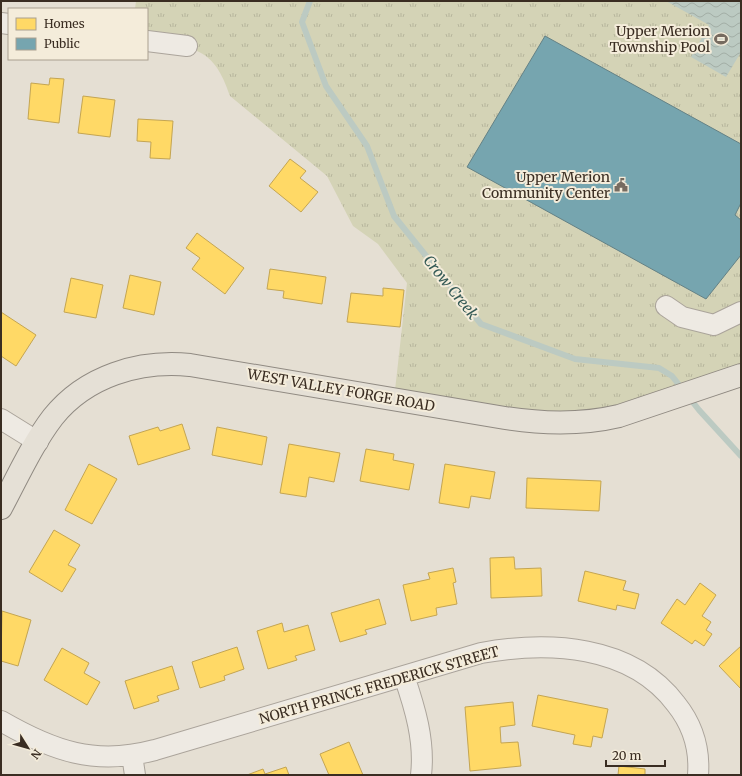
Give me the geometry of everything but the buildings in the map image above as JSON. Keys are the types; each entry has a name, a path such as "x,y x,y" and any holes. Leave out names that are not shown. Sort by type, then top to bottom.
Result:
{"main road":[{"name":"WEST VALLEY FORGE ROAD","path":"1,508 56,413 81,391 118,372 146,365 160,363 190,365 505,418 555,424 600,420 706,388 741,375"}],"street":[{"path":"148,41 187,46"},
{"path":"666,306 682,317 714,325 741,312"},
{"path":"1,419 38,442"},
{"name":"NORTH PRINCE FREDERICK STREET","path":"1,721 44,744 72,753 114,757 132,755 155,750 481,653 518,648 557,648 609,657 628,664 644,673 673,700 685,715 692,732 697,751 698,775"},
{"path":"404,676 415,708 419,728 422,748 421,775"},
{"path":"132,755 135,775"}],"green space":[{"path":"136,1 741,1 741,375 600,420 394,399 407,283 378,244 353,226 327,176 230,96 224,80 217,68 200,52 178,45 148,41 148,8 135,8"}],"water":[{"name":"Upper Merion Township Pool","path":"666,1 741,1 741,52 726,77 691,57 709,25"}],"waterway":[{"name":"Crow Creek","path":"310,1 302,22 326,86 367,146 394,216 481,324 575,359 659,368 672,376 699,410 741,456"}],"place":[{"name":"Upper Merion Township Pool","path":"721,39"},
{"name":"Upper Merion Community Center","path":"621,185"}]}
